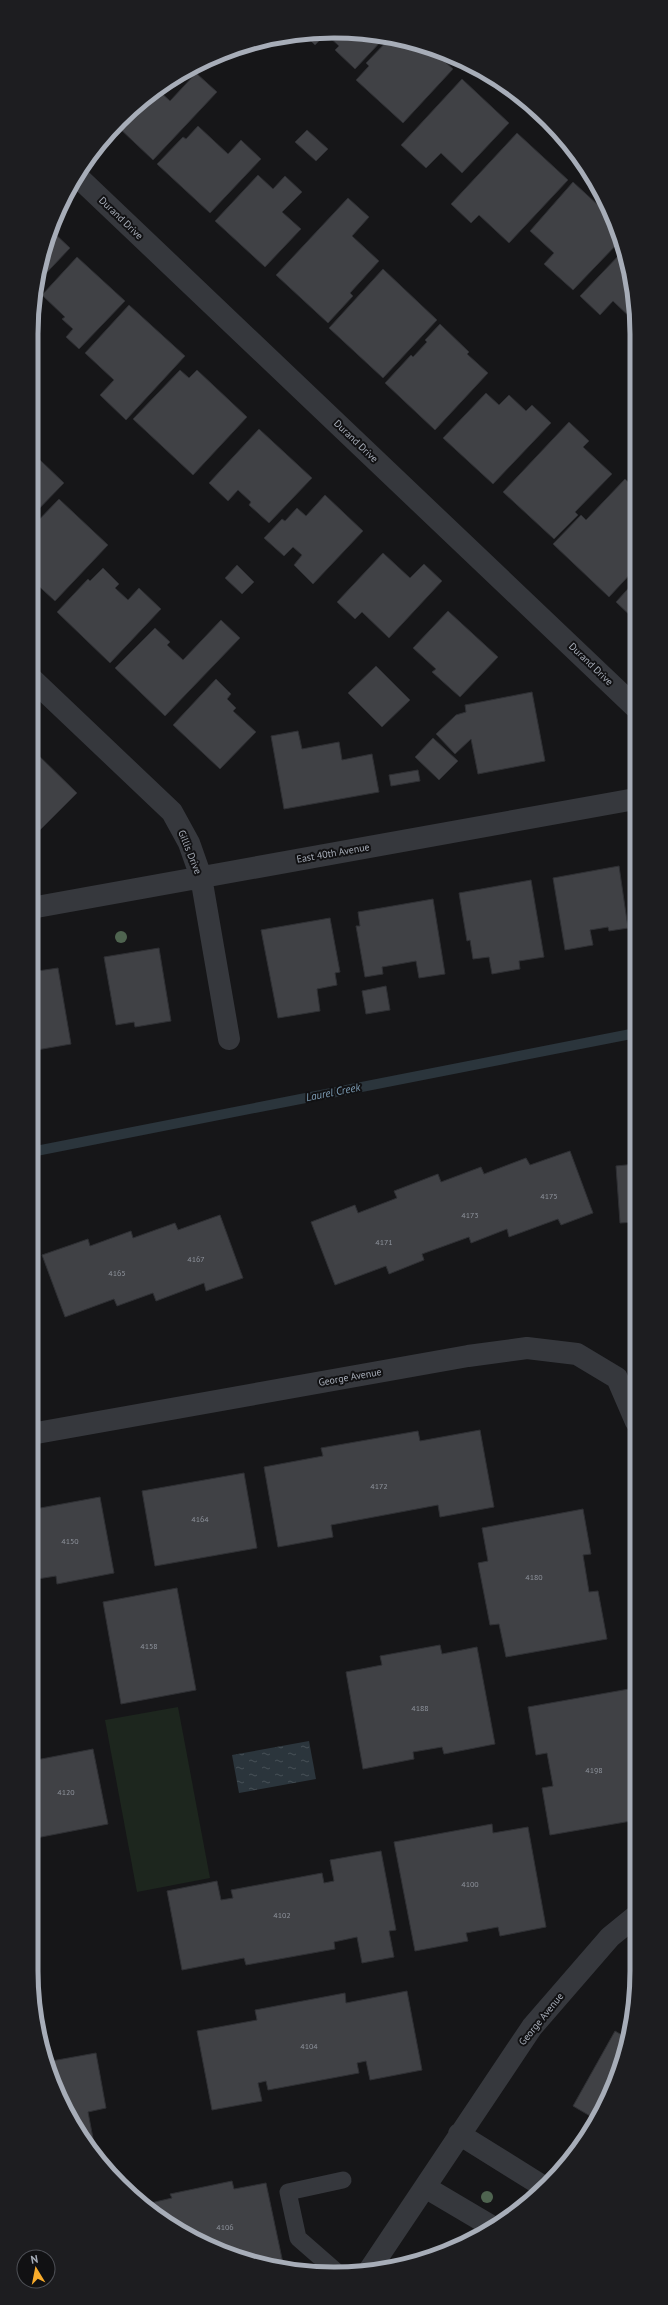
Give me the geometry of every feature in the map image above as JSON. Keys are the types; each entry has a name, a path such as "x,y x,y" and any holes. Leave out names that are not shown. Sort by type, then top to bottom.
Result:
{"street":[{"name":"Durand Drive","path":"82,180 630,702"},
{"name":"Gillis Drive","path":"38,685 172,812 189,843 201,877 229,1039"},
{"name":"East 40th Avenue","path":"38,907 630,800"},
{"name":"George Avenue","path":"38,1433 468,1356 527,1348 577,1354 617,1378 630,1408"},
{"name":"George Avenue","path":"373,2264 532,2027 610,1937 630,1921"},
{"path":"459,2134 539,2184"},
{"path":"425,2187 487,2224"}],"lane":[{"path":"331,2267 298,2238 288,2192 343,2180"}],"shaded area":[{"path":"178,1707 210,1878 137,1892 105,1720"}],"water":[{"path":"309,1741 316,1779 239,1793 232,1755"}],"building":[{"path":"331,38 380,42 355,69 335,50 339,46"},
{"path":"321,39 315,45 310,40"},
{"path":"385,43 411,48 429,54 442,59 453,69 403,123 356,80 369,66 366,63"},
{"path":"196,73 217,92 153,160 121,129 139,111 162,94 170,101"},
{"path":"462,79 509,123 462,173 441,153 426,168 401,145"},
{"path":"198,126 228,154 241,140 261,159 210,213 157,164 183,137 186,139"},
{"path":"307,130 328,149 316,161 295,142"},
{"path":"517,133 568,180 509,243 479,215 471,223 451,204"},
{"path":"258,175 273,189 285,176 302,192 282,212 301,229 265,267 215,221"},
{"path":"573,182 601,208 616,245 573,290 544,264 554,253 530,231"},
{"path":"348,198 369,217 352,236 379,261 350,293 353,296 328,323 276,275"},
{"path":"56,235 70,248 44,275 48,257"},
{"path":"619,255 624,276 629,316 613,301 600,315 580,296"},
{"path":"77,257 125,301 79,349 66,337 73,329 62,319 65,317 42,295"},
{"path":"383,269 437,320 383,378 329,328"},
{"path":"129,305 185,356 126,420 100,395 114,380 85,353"},
{"path":"440,324 469,352 467,354 488,373 435,430 385,383 411,355 413,357 427,342 425,340"},
{"path":"180,370 189,378 197,370 247,417 193,475 133,419"},
{"path":"486,393 499,405 509,395 526,411 532,405 551,423 493,484 443,438"},
{"path":"569,422 589,441 583,447 612,474 575,512 578,515 554,539 503,492"},
{"path":"259,429 312,478 269,523 249,505 251,502 238,490 228,501 209,483"},
{"path":"39,459 64,483 38,510"},
{"path":"625,479 630,484 630,574 609,597 553,544 581,515 586,520"},
{"path":"325,495 363,531 313,584 294,565 302,555 293,547 284,556 264,538 282,519 285,521 297,508 306,516"},
{"path":"59,499 108,545 55,601 38,585 38,521"},
{"path":"383,553 410,578 424,564 442,581 389,638 362,612 355,619 337,602"},
{"path":"237,565 254,582 242,594 225,578"},
{"path":"103,568 119,584 115,588 128,600 139,588 161,609 110,663 57,612 88,579 90,581"},
{"path":"630,587 630,615 616,602"},
{"path":"448,611 498,657 460,697 432,672 436,669 413,648"},
{"path":"221,620 240,638 165,716 115,668 155,628 170,642 167,645 183,660"},
{"path":"376,666 410,700 382,727 348,693"},
{"path":"216,679 231,694 227,699 236,708 233,711 256,732 220,769 173,725"},
{"path":"532,692 545,761 478,774 471,739 455,754 436,734 456,715 466,712 465,705"},
{"path":"298,731 302,749 339,742 342,760 372,754 379,792 284,809 271,736"},
{"path":"433,738 458,761 439,780 415,757"},
{"path":"38,755 77,793 38,832"},
{"path":"418,770 420,781 391,786 389,775"},
{"path":"619,866 628,928 609,931 608,927 590,930 593,945 565,950 553,878"},
{"path":"531,880 544,957 519,961 520,969 492,974 489,957 473,959 470,940 467,941 459,893"},
{"path":"433,899 445,974 419,978 416,961 382,967 383,974 365,977 356,926 360,926 358,912"},
{"path":"330,918 340,972 335,973 337,985 317,989 320,1011 278,1018 261,930"},
{"path":"159,948 171,1021 135,1027 134,1022 116,1025 104,957"},
{"path":"58,968 71,1044 38,1050 38,971"},
{"path":"386,986 390,1010 366,1014 362,991"},
{"path":"570,1151 593,1213 561,1225 558,1219 509,1237 507,1229 471,1243 469,1237 422,1254 424,1260 389,1274 386,1266 335,1285 311,1222 355,1205 358,1213 397,1198 394,1191 438,1174 441,1182 481,1167 484,1174 526,1158 530,1165"},
{"path":"630,1165 630,1222 620,1223 616,1166"},
{"path":"220,1215 243,1278 206,1291 204,1283 156,1301 153,1293 117,1306 114,1299 65,1317 42,1255 88,1239 90,1246 131,1231 133,1238 175,1223 178,1230"},
{"path":"480,1430 494,1507 440,1517 438,1505 331,1525 333,1537 278,1547 264,1467 323,1456 321,1448 418,1431 420,1441"},
{"path":"244,1473 257,1548 155,1566 142,1491"},
{"path":"100,1497 114,1573 57,1584 56,1576 38,1579 38,1508"},
{"path":"583,1509 591,1554 583,1555 589,1592 598,1591 607,1639 506,1657 499,1624 490,1625 478,1563 488,1561 482,1528"},
{"path":"177,1588 196,1690 121,1704 103,1602"},
{"path":"440,1645 442,1654 477,1647 495,1744 444,1754 442,1747 413,1752 414,1759 363,1769 346,1672 382,1665 380,1656"},
{"path":"629,1689 630,1821 550,1835 542,1788 553,1786 547,1753 536,1755 528,1707"},
{"path":"93,1749 108,1824 38,1838 38,1760"},
{"path":"492,1824 493,1833 528,1827 546,1927 500,1936 498,1927 466,1933 468,1941 415,1951 394,1842"},
{"path":"381,1851 396,1930 389,1931 394,1957 362,1963 357,1937 334,1942 335,1949 246,1965 244,1958 182,1970 167,1891 217,1881 221,1900 233,1898 231,1890 322,1873 324,1883 334,1881 330,1860"},
{"path":"407,1991 422,2070 370,2080 366,2061 357,2063 359,2073 268,2090 266,2081 258,2083 262,2101 212,2110 197,2031 257,2020 255,2010 345,1993 346,2003"},
{"path":"615,2031 623,2035 614,2066 591,2117 573,2106"},
{"path":"96,2053 106,2108 88,2112 94,2144 69,2102 52,2061"},
{"path":"232,2181 234,2189 266,2183 283,2262 257,2257 203,2236 170,2217 150,2203 172,2198 170,2194"}],"waterway":[{"name":"Laurel Creek","path":"38,1151 630,1034"}]}
